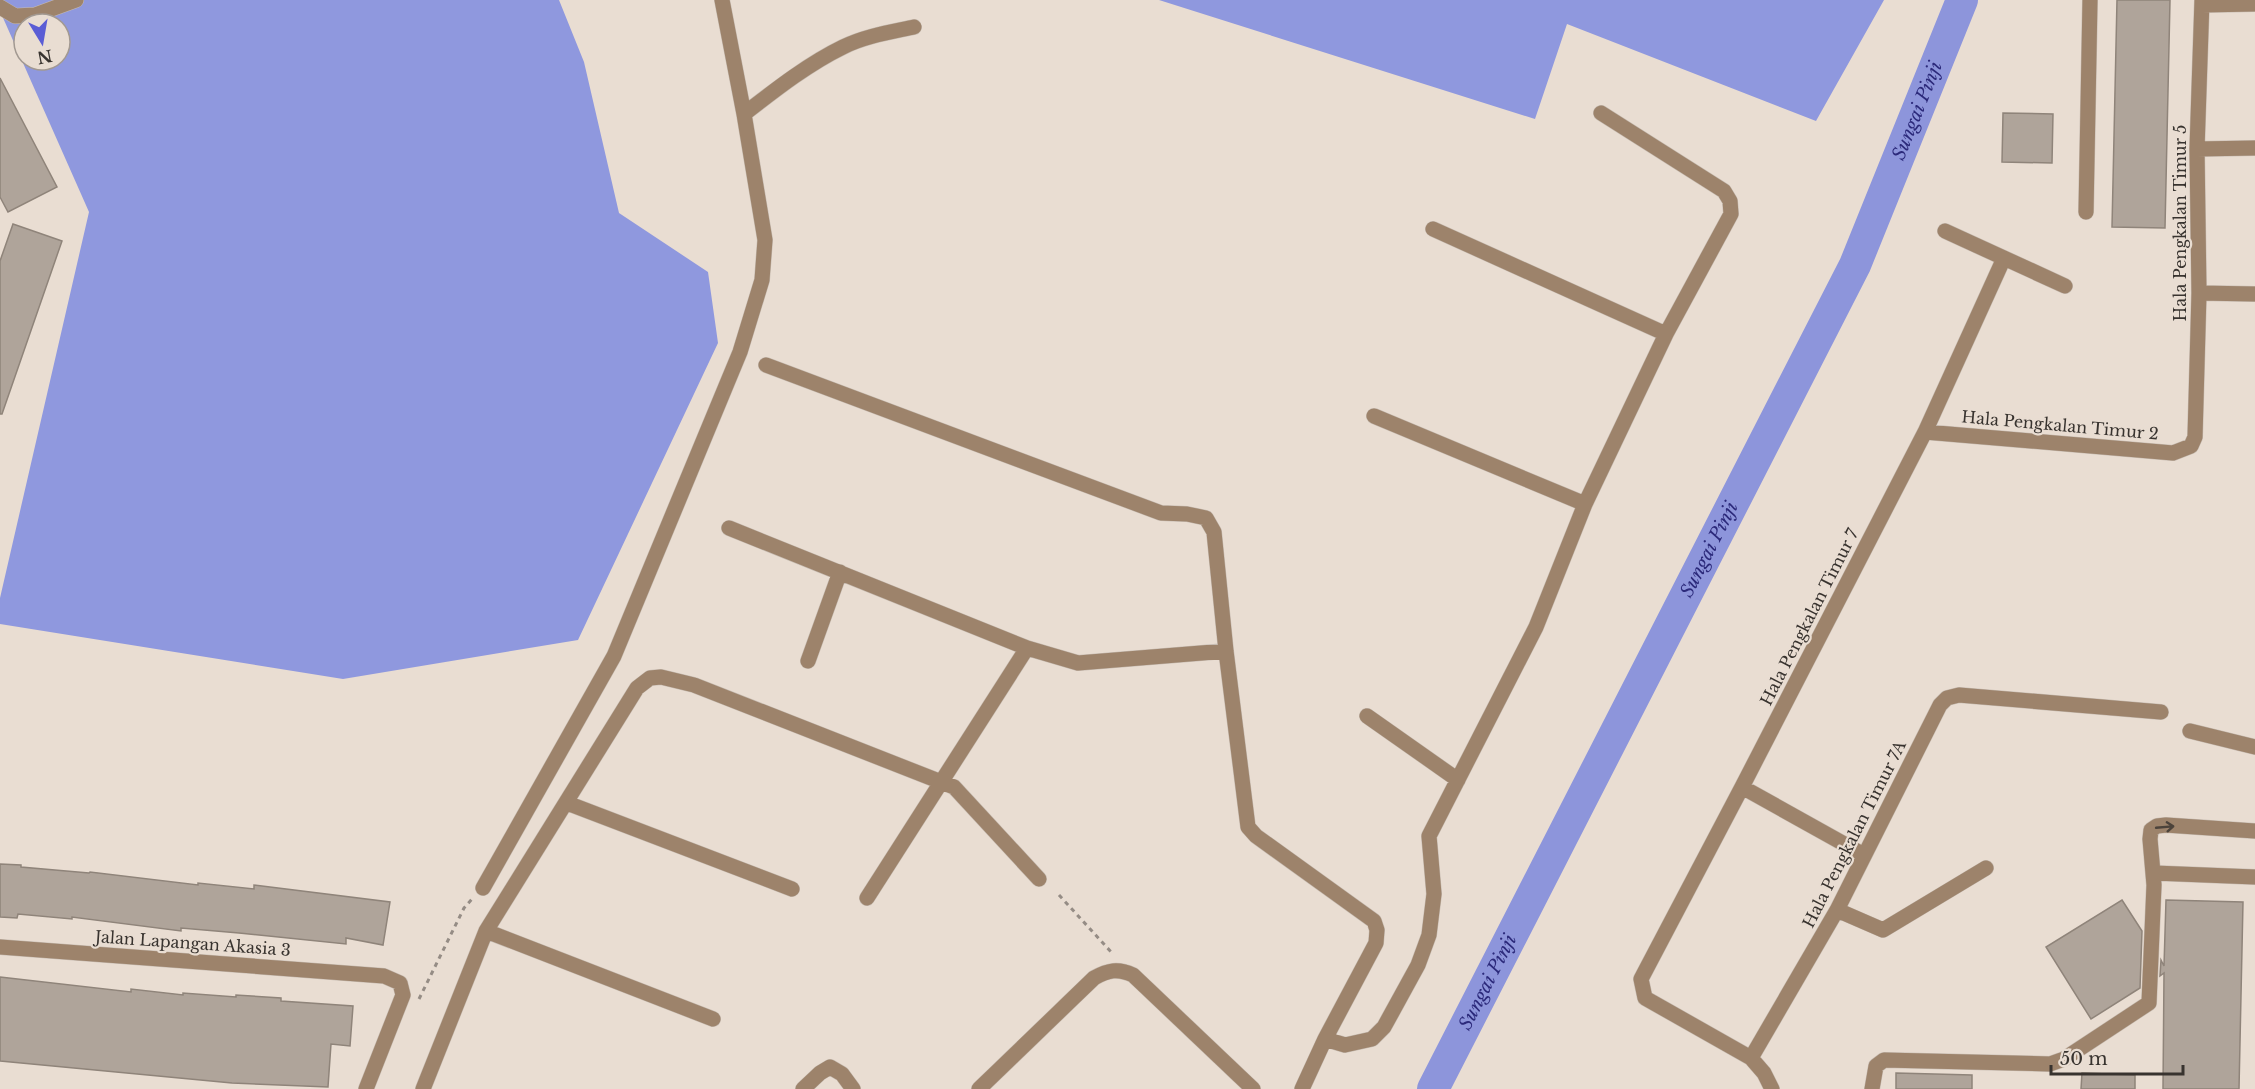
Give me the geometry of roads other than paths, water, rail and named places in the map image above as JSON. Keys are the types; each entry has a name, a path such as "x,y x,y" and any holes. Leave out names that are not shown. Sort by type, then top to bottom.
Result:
{"street":[{"path":"0,7 15,16 35,15 76,0"},
{"path":"483,888 614,656 740,352 762,280 765,240 722,0"},
{"path":"2086,212 2090,0"},
{"path":"2202,2 2255,4"},
{"name":"Hala Pengkalan Timur 5","path":"2191,446 2195,437 2199,293 2197,149 2202,2"},
{"path":"744,114 786,82 844,47 872,37 914,27"},
{"path":"1325,1039 1345,1045 1372,1039 1384,1027 1418,965 1429,935 1434,894 1429,836 1536,627 1585,504 1666,334 1731,214 1730,201 1724,191 1601,113"},
{"path":"2197,149 2255,148"},
{"path":"1433,229 1666,334"},
{"path":"1945,231 2065,286"},
{"name":"Hala Pengkalan Timur 7","path":"1750,1058 1645,998 1641,988 1641,979 1924,432 2004,258"},
{"path":"2199,293 2255,294"},
{"path":"766,365 1161,513 1187,514 1206,518 1214,532 1248,828 1374,921 1377,930 1376,943 1325,1039 1302,1089"},
{"path":"1374,416 1585,504"},
{"name":"Hala Pengkalan Timur 2","path":"1924,432 2173,453 2191,446"},
{"path":"729,528 1027,648 1078,663 1226,651"},
{"path":"808,661 840,572"},
{"path":"867,898 1027,648"},
{"path":"423,1089 486,931 637,688 650,678 661,677 694,685 954,787 1040,879"},
{"name":"Hala Pengkalan Timur 7A","path":"1750,1058 1837,910 1940,705 1947,698 1959,695 2161,712"},
{"path":"1367,716 1458,780"},
{"path":"2190,731 2255,747"},
{"path":"1742,787 1864,855"},
{"path":"567,803 792,890"},
{"path":"1872,1089 1876,1066 1884,1060 2049,1064 2064,1059 2150,1003 2154,873 2151,830 2157,826 2166,825 2255,831"},
{"path":"1837,910 1883,930 1986,868"},
{"path":"2154,873 2255,877"},
{"path":"486,931 714,1018"},
{"name":"Jalan Lapangan Akasia 3","path":"0,947 384,976 400,984 403,995 366,1089"},
{"path":"978,1089 1094,978 1105,972 1118,970 1133,975 1253,1089"},
{"path":"1750,1058 1764,1073 1772,1089"},
{"path":"803,1089 820,1072 830,1067 842,1074 853,1089"}],"waterway":[{"name":"Sungai Pinji","path":"1433,1089 1855,265 1962,0"}]}
